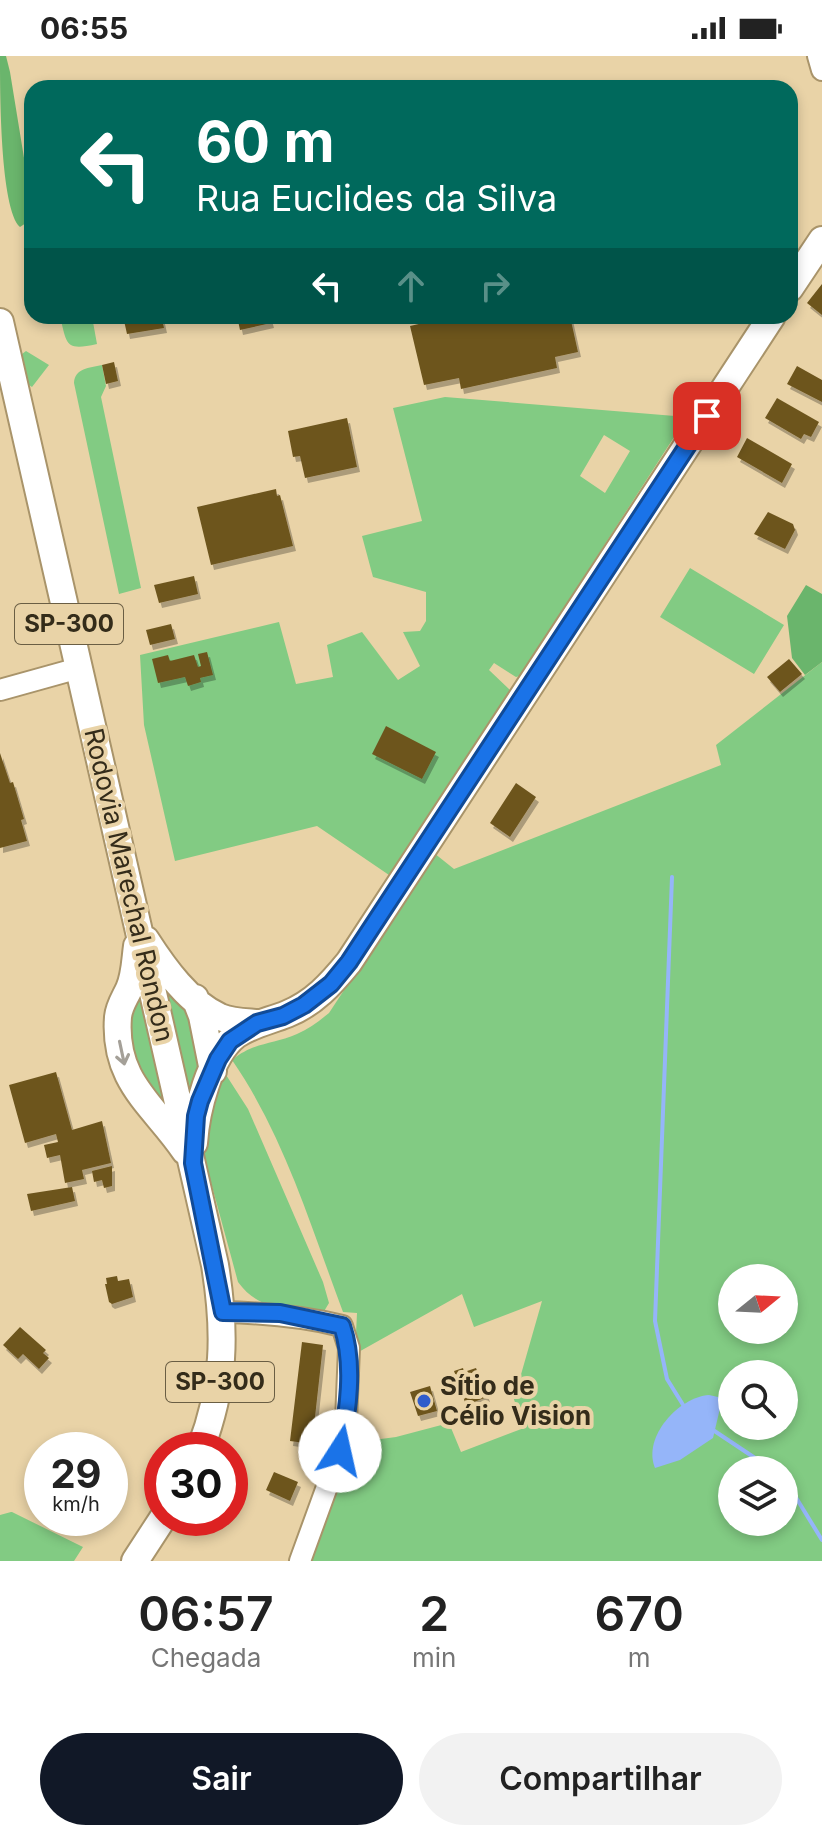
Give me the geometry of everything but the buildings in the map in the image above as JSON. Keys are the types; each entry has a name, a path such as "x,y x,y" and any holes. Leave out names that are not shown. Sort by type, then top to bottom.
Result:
{"main road":[{"path":"798,276 822,240"},
{"name":"Rodovia Marechal Rondon","path":"0,322 193,1163 223,1312 221,1373 206,1432"},
{"path":"257,1023 221,1017 195,998 151,980 120,1009 120,1043 134,1089 179,1109 213,1071 230,1041 257,1023 289,1013 311,1001 331,984 349,962 767,324"},
{"path":"195,998 205,1028 213,1071"},
{"path":"135,1561 151,1536"}],"street":[{"path":"818,56 822,70"},
{"path":"0,690 79,668"},
{"path":"223,1312 280,1313 323,1321 342,1326 346,1338 349,1348 346,1421 340,1451 300,1561"}],"green space":[{"path":"0,56 6,56 24,158 24,224 20,227 13,216 8,197 1,120"},
{"path":"62,324 93,324 97,344 73,346 64,334"},
{"path":"26,351 49,365 32,387 22,354"},
{"path":"102,365 106,386 101,397 141,588 119,594 74,383 80,372"},
{"path":"445,397 687,417 520,676 516,677 494,663 489,670 511,691 389,875 317,826 175,861 144,725 140,655 279,622 296,684 333,677 327,645 362,632 398,680 420,666 403,632 420,631 426,621 426,592 373,577 362,536 422,521 393,408","holes":["604,435 630,451 605,493 580,476"]},
{"path":"690,568 784,625 754,674 660,617"},
{"path":"806,585 822,594 822,662 805,675 792,658 787,616"},
{"path":"822,662 822,1561 308,1561 349,1448 358,1442 396,1437 449,1423 461,1452 524,1428 511,1391 518,1385 542,1301 474,1327 462,1294 355,1354 357,1313 343,1312 282,1150 232,1060 255,1047 301,1032 329,1013 434,853 454,869 721,765 716,745"},
{"path":"156,981 230,1025 201,1090 167,1109 143,1094 123,1010"},
{"path":"219,1064 248,1109 323,1282 329,1303 323,1313 266,1304 238,1282 200,1142"},
{"path":"11,1512 24,1518 24,1536 60,1536 83,1547 74,1561 0,1561 0,1515"}],"water":[{"path":"698,1397 718,1397 713,1438 680,1460 655,1468 652,1456 658,1432 675,1411"}],"waterway":[{"path":"672,877 655,1321 667,1379 685,1408"},
{"path":"713,1430 752,1456"},
{"path":"798,1501 822,1540"}],"place":[{"name":"Sítio de Célio Vision","path":"424,1401"}],"route":[{"path":"340,1451 346,1421 349,1348 342,1326 280,1313 223,1312 193,1163 200,1101 218,1059 236,1035 257,1023 283,1016 304,1005 331,984 349,962 707,416"}]}
